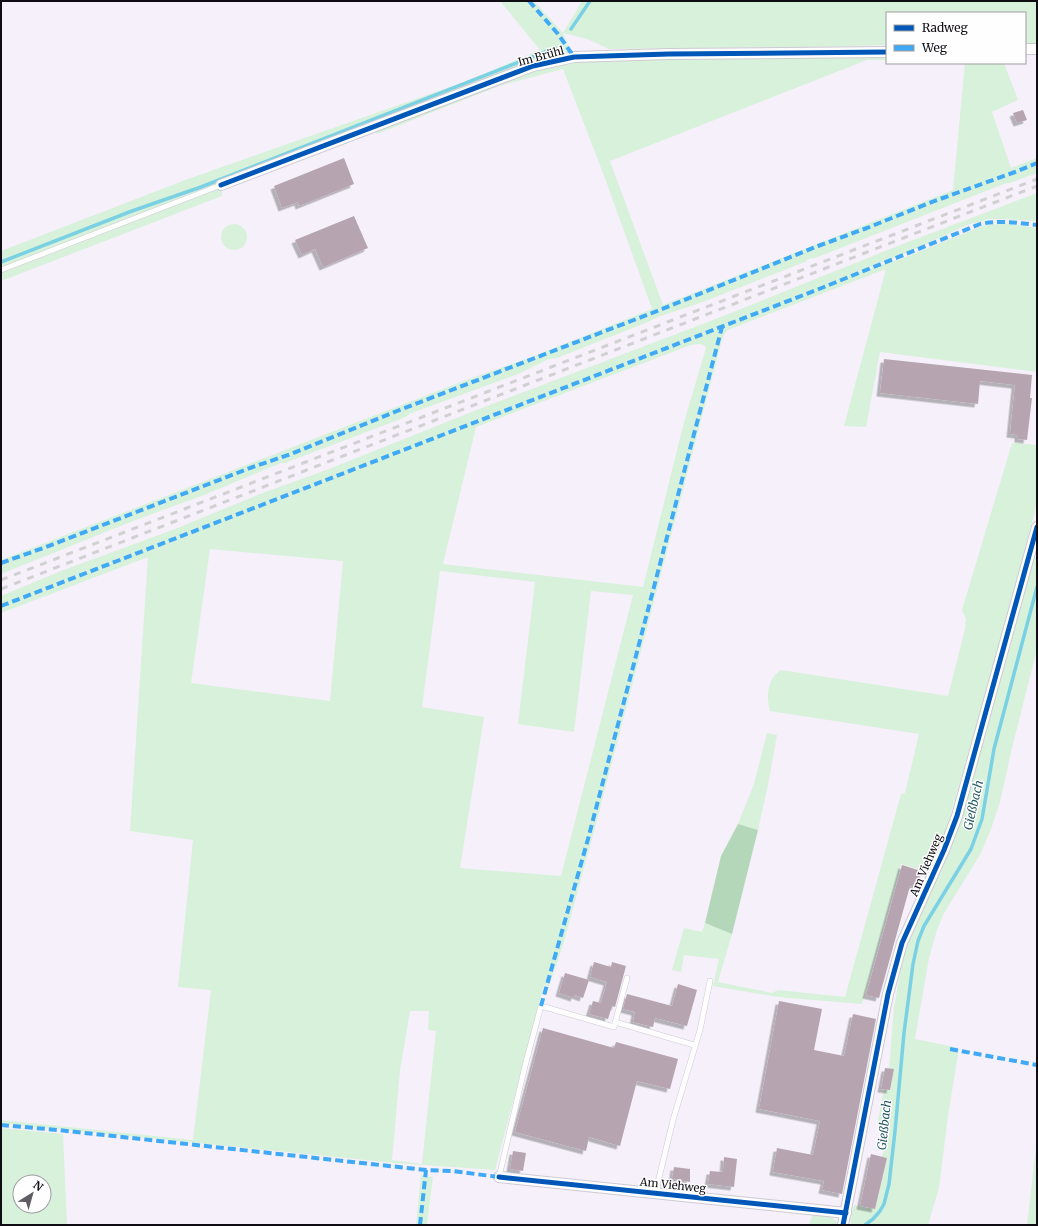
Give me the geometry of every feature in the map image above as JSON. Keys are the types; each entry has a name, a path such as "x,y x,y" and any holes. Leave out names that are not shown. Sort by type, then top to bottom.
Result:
{"street":[{"path":"1026,50 1037,49"},
{"name":"Im Brühl","path":"221,185 533,66 574,57 669,54 886,52"},
{"name":"Am Viehweg","path":"499,1177 657,1194 844,1220 888,994 902,943 944,850 957,816 1037,527"}],"lane":[{"path":"1,270 221,185"},
{"path":"499,1177 525,1066 541,1006 614,1027 627,978"},
{"path":"657,1194 658,1182 672,1120 694,1045 700,1030 710,981"},
{"path":"615,1022 694,1045"}],"green space":[{"path":"500,1 534,1 563,33 574,61 599,59 886,55 886,60 867,60 610,161 663,305 953,190 965,64 1004,64 1018,100 992,112 1011,168 1037,158 1037,173 1004,184 815,258 808,259 805,262 700,303 658,317 557,358 549,359 518,374 409,414 406,417 285,463 281,463 204,495 133,521 1,574 1,560 466,380 534,356 652,309 606,181 563,69 499,86 377,134 373,123 221,182 222,196 1,281 1,251 188,179 464,82 540,50"},
{"path":"582,1 1037,1 1037,45 1026,45 1026,12 886,12 886,45 609,49 587,39 563,33"},
{"path":"1037,193 1037,221 990,219 967,225 913,250 852,274 901,259 982,226 1004,223 1037,228 1037,372 880,352 866,427 844,426 886,269 728,330 725,333 563,945 549,986 544,985 495,1170 395,1163 1,1123 1,1120 193,1140 211,990 178,987 193,840 130,831 148,557 1,613 1,596 61,571 175,529 260,494 329,469 474,411 721,317 900,245","holes":["699,344 704,345 706,348 684,422 643,587 443,564 476,427 691,345","210,549 343,561 330,701 191,683","440,571 535,582 518,724 574,732 591,591 633,595 561,876 460,868 484,717 422,707","410,1011 429,1011 428,1030 436,1031 422,1164 392,1160 400,1070"]},
{"path":"234,224 243,228 247,237 243,246 234,250 225,246 221,237 225,228"},
{"path":"1012,443 1037,445 1037,504 997,653 949,820 939,849 929,872 901,864 862,1004 778,997 713,986 719,959 684,955 681,972 672,970 684,928 702,932 705,923 732,934 718,982 772,993 778,990 845,997 901,794 905,793 919,734 770,711 768,694 770,683 776,674 781,670 948,696 965,629 966,619 962,610"},
{"path":"1037,542 1037,649 1000,802 981,853 943,915 937,930 929,958 915,1039 959,1048 948,1116 939,1188 928,1225 851,1225 850,1221 854,1205 875,1209 887,1158 882,1157 888,1130 877,1125 884,1089 890,1090 894,1070 889,1069 894,1007 902,962 910,935 932,891 963,813"},
{"path":"767,733 777,735 758,830 738,824 754,784"},
{"path":"738,824 758,830 732,934 705,923 721,856"},
{"path":"1,1128 63,1134 67,1225 1,1225"},
{"path":"1037,1139 1037,1225 1027,1225"},
{"path":"421,1175 433,1177 427,1225 416,1225"},
{"path":"813,1213 831,1217 838,1223 837,1225 809,1225"}],"building":[{"path":"1023,110 1027,120 1017,123 1013,113"},
{"path":"344,158 354,184 299,206 298,202 282,208 274,186"},
{"path":"354,216 368,248 323,267 315,249 302,255 295,240"},
{"path":"884,359 1032,375 1030,398 1032,398 1027,440 1018,439 1018,435 1010,434 1015,385 980,381 978,404 880,393"},
{"path":"902,865 921,871 917,887 910,886 879,998 866,995"},
{"path":"594,962 611,967 612,962 626,966 615,1007 612,1006 608,1019 589,1014 593,1001 601,1003 607,982 590,977"},
{"path":"565,973 589,980 583,998 575,995 574,998 559,993"},
{"path":"678,984 697,990 687,1026 655,1018 653,1027 633,1022 635,1012 623,1009 627,994 672,1006"},
{"path":"779,1001 822,1009 814,1050 844,1056 853,1014 876,1019 842,1194 822,1190 824,1181 773,1172 777,1148 813,1155 820,1121 759,1109"},
{"path":"543,1028 614,1048 616,1042 678,1059 670,1089 637,1081 620,1146 589,1137 586,1151 515,1132"},
{"path":"885,1068 894,1069 890,1090 881,1089"},
{"path":"513,1151 526,1153 523,1171 510,1169"},
{"path":"871,1154 887,1158 875,1209 860,1206"},
{"path":"724,1157 737,1159 734,1187 708,1184 710,1171 723,1172"},
{"path":"674,1167 690,1169 690,1182 672,1179"}],"waterway":[{"path":"571,29 590,1"},
{"path":"1,262 132,211 201,187 555,48"},
{"name":"Gießbach","path":"865,1225 880,1211 884,1204 889,1184 904,1033 913,964 918,941 924,926 971,849 982,819 994,749 1037,587"}],"railway":[{"path":"1,580 1037,179"},
{"path":"1,589 1037,186"}],"marked path":[{"path":"529,1 558,34 574,57"},
{"path":"1,563 250,468 291,454 397,411 652,313 818,246 1037,163"},
{"path":"1,606 819,289 980,224 1002,222 1037,225"},
{"path":"541,1006 588,839 722,327"},
{"path":"950,1049 1037,1065"},
{"path":"1,1125 499,1177"},
{"path":"420,1225 426,1170"}],"cycle path":[{"path":"221,185 533,66 574,57 669,54 886,52"},
{"path":"843,1225 888,994 902,943 944,850 957,816 1037,527"},
{"path":"499,1177 846,1213"}]}
